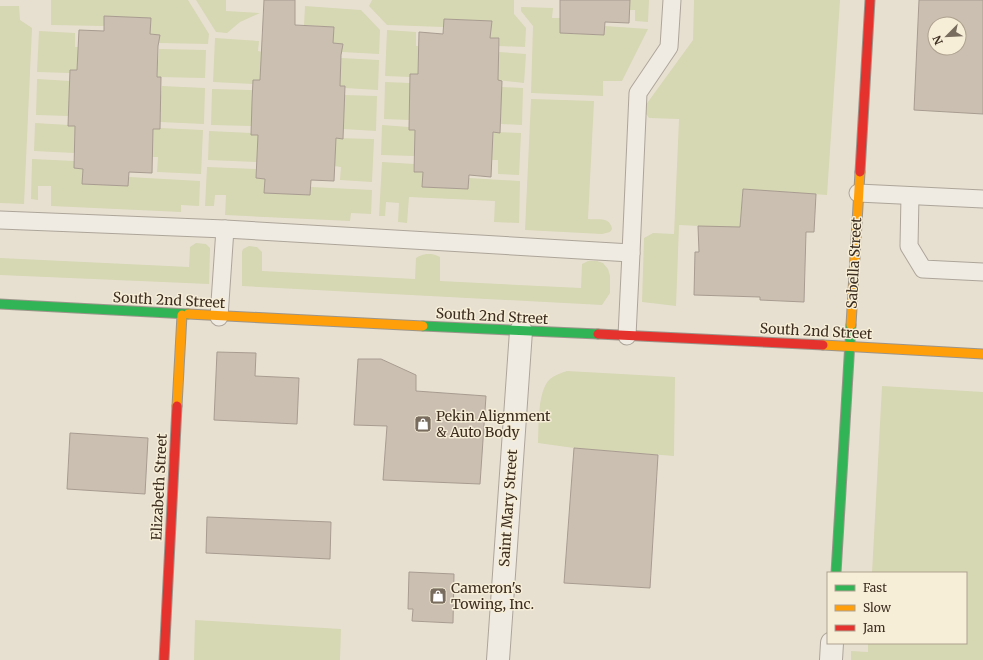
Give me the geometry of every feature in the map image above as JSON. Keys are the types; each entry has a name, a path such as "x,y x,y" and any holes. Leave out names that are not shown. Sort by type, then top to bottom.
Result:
{"main road":[{"name":"Sabella Street","path":"836,572 870,0"},
{"name":"South 2nd Street","path":"0,304 219,317 850,346 983,354"},
{"name":"Elizabeth Street","path":"164,660 182,315"}],"street":[{"name":"Saint Mary Street","path":"498,660 521,331"},
{"path":"831,660 832,644"}],"lane":[{"path":"627,336 638,93 669,47 672,0"},
{"path":"858,193 983,199"},
{"path":"910,196 908,246 923,269 983,272"},
{"path":"0,220 225,229 631,253"},
{"path":"219,317 225,229"}],"green space":[{"path":"51,0 188,0 209,34 208,44 159,43 159,35 150,34 151,18 104,16 104,26 51,25"},
{"path":"196,0 226,0 226,11 260,13 240,22 227,33 216,32"},
{"path":"372,0 514,0 514,14 526,28 525,47 499,46 500,38 490,38 491,21 444,19 444,27 387,25 369,6"},
{"path":"630,0 649,0 648,22 635,21 635,10 630,10"},
{"path":"694,0 840,0 827,195 743,189 740,228 679,225 676,306 642,302 644,238 653,233 674,234 679,119 649,118 644,111 645,106 693,40"},
{"path":"0,6 19,6 20,20 32,28 24,204 0,203"},
{"path":"305,6 361,10 380,30 379,54 342,52 342,44 333,43 333,27 304,25"},
{"path":"521,7 553,8 552,18 560,18 560,33 604,35 605,26 648,29 622,81 603,81 603,96 531,93 533,26 521,11"},
{"path":"387,30 416,32 416,46 419,46 418,74 411,74 411,77 385,76"},
{"path":"39,31 75,33 75,47 78,47 77,70 70,70 70,73 37,72"},
{"path":"215,38 259,41 258,51 262,52 260,80 253,80 253,84 213,82"},
{"path":"159,49 206,50 205,78 157,77"},
{"path":"499,52 526,54 524,83 498,80"},
{"path":"341,58 379,60 378,90 345,88 345,86 340,86"},
{"path":"37,79 70,81 69,116 36,115"},
{"path":"385,82 410,83 409,96 416,97 410,109 409,120 384,119"},
{"path":"162,86 205,88 204,124 160,122 161,112 154,111 155,96 161,96"},
{"path":"502,87 523,88 522,125 501,124 501,115 494,115 495,99 501,99"},
{"path":"212,89 252,90 252,102 259,102 252,126 211,125"},
{"path":"344,95 377,96 376,131 343,129"},
{"path":"531,99 594,101 588,219 606,220 611,225 612,229 610,232 602,234 525,230"},
{"path":"35,123 75,126 74,153 34,151"},
{"path":"382,125 409,127 409,130 415,130 414,156 381,155"},
{"path":"153,129 203,130 201,174 157,172 158,157 152,157"},
{"path":"209,131 251,133 251,135 258,135 257,162 208,160"},
{"path":"493,132 521,133 519,175 498,174 498,160 492,160"},
{"path":"336,138 374,139 372,182 340,180 341,167 334,166"},
{"path":"32,159 74,161 74,168 83,169 82,184 128,186 129,177 200,181 199,206 181,205 181,212 51,206 51,186 38,186 38,200 31,199"},
{"path":"382,162 414,164 413,172 423,172 423,187 468,189 469,178 520,181 519,223 494,222 495,201 409,197 407,223 398,222 399,203 386,202 385,216 379,216"},
{"path":"207,167 256,169 256,178 265,179 265,193 310,195 311,187 372,190 371,214 351,213 350,221 225,215 226,195 215,195 214,206 205,206"},
{"path":"196,243 206,244 210,248 209,284 0,275 0,258 189,267 190,247"},
{"path":"249,246 257,247 262,252 262,271 415,279 416,258 425,254 431,254 440,257 440,281 581,288 582,264 588,261 597,261 603,263 608,269 610,276 610,293 602,305 242,286 242,252 243,249"},
{"path":"567,371 675,377 674,456 574,448 538,443 540,410 543,392 550,379"},
{"path":"882,386 983,392 983,660 851,660 851,651 868,652 868,644 967,644 967,572 872,572"},
{"path":"195,620 341,629 340,660 194,660"}],"building":[{"path":"264,0 295,0 295,25 334,27 333,43 343,44 341,55 340,86 345,86 343,139 336,138 334,181 311,180 310,195 264,193 265,179 256,178 258,135 251,135 252,102 253,80 260,80"},
{"path":"560,0 630,0 629,23 605,22 604,35 560,33"},
{"path":"919,0 983,0 983,114 914,110"},
{"path":"104,16 151,18 150,34 160,35 158,46 157,77 161,77 160,129 153,129 152,173 129,172 128,186 82,184 83,169 74,168 75,126 68,126 70,70 77,70 79,30 104,31"},
{"path":"444,19 492,21 490,38 499,38 498,80 502,81 500,133 493,132 491,177 469,175 468,189 422,187 423,172 414,172 415,130 409,130 410,74 418,74 419,32 443,34"},
{"path":"743,189 816,194 814,232 806,232 804,302 760,300 760,297 694,295 695,252 699,252 698,226 740,227"},
{"path":"217,352 256,353 255,376 299,378 297,424 214,420"},
{"path":"358,359 381,359 416,375 416,391 486,396 480,484 383,480 387,426 354,425"},
{"path":"70,433 148,438 145,494 67,489"},
{"path":"574,448 658,455 650,588 564,583"},
{"path":"207,517 331,522 330,559 206,553"},
{"path":"409,572 454,574 453,623 412,621 413,609 408,609"}],"traffic: fast":[{"path":"0,304 188,314"},
{"path":"836,572 851,325"},
{"path":"423,326 598,334"}],"traffic: slow":[{"path":"851,325 860,172"},
{"path":"188,314 423,326"},
{"path":"177,406 182,315"},
{"path":"823,345 983,354"}],"traffic: jam":[{"path":"860,172 870,0"},
{"path":"598,334 823,345"},
{"path":"164,660 177,406"}],"place":[{"name":"Pekin Alignment & Auto Body","path":"423,424"},
{"name":"Cameron's Towing, Inc.","path":"438,596"}]}
